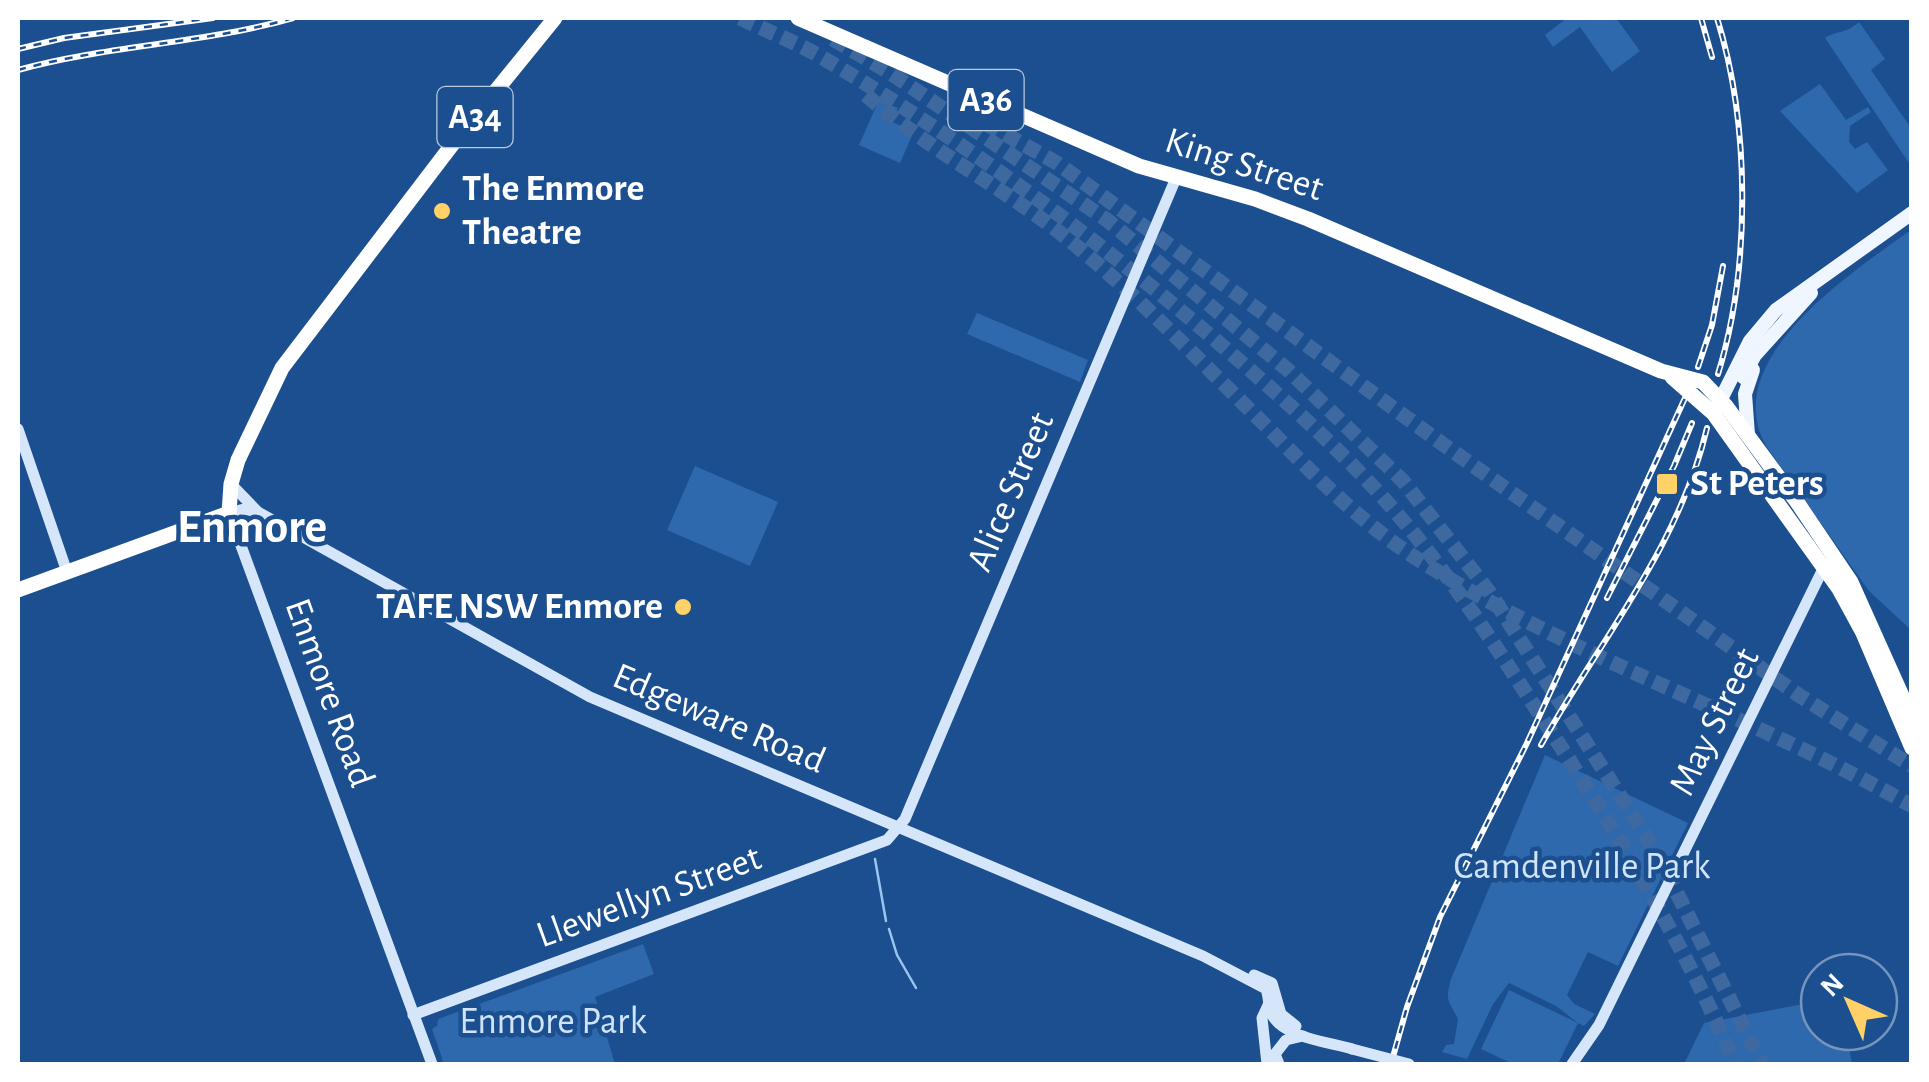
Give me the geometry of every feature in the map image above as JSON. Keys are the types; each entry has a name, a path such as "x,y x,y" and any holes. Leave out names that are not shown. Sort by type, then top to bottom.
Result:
{"highway":[{"name":"Enmore Road","path":"229,514 231,484 245,442 282,368 455,142 556,18"},
{"name":"King Street","path":"798,18 1139,166 1255,199 1308,219 1669,374 1720,407 1748,434 1830,563"},
{"name":"King Street","path":"1669,374 1703,382 1830,563"},
{"path":"18,590 229,514"},
{"name":"A36","path":"1830,563 1860,600 1912,718"},
{"name":"A36","path":"1830,563 1912,748"}],"main road":[{"name":"Alice Street","path":"900,827 1176,178"},
{"path":"1720,407 1744,352 1767,320 1912,213"},
{"path":"1720,407 1766,342 1840,265"},
{"path":"1748,434 1745,394 1766,342"},
{"path":"1703,382 1731,381"},
{"path":"18,429 68,572"},
{"name":"Edgeware Road","path":"231,484 258,512 590,698 1203,956"},
{"path":"229,514 240,510 258,512"},
{"name":"Enmore Road","path":"229,514 432,1064"},
{"name":"May Street","path":"1582,1064 1830,563"},
{"name":"Llewellyn Street","path":"413,1015 858,852 887,840 900,827"},
{"path":"1203,956 1258,982 1268,993 1279,1024 1303,1036 1410,1064"},
{"path":"1203,956 1272,983 1281,1014 1318,1038"},
{"path":"1269,1004 1262,1018 1271,1062"},
{"path":"1271,1062 1272,1032 1279,1024"},
{"name":"May Street","path":"1572,1064 1599,1025"},
{"path":"1271,1062 1280,1044 1303,1036"}],"green space":[{"path":"1567,18 1616,18 1640,51 1612,72 1580,27 1553,47 1545,35"},
{"path":"1859,22 1885,59 1871,70 1911,128 1911,166 1825,38"},
{"path":"1820,84 1846,120 1868,107 1871,112 1850,126 1849,142 1855,149 1867,142 1888,170 1857,193 1780,111"},
{"path":"879,100 898,108 892,122 914,131 900,163 859,145"},
{"path":"1911,230 1911,630 1869,591 1768,449 1756,416 1759,384 1774,353 1797,323 1825,295"},
{"path":"977,313 1088,360 1080,382 967,334"},
{"path":"695,466 778,502 750,566 667,530"},
{"name":"Camdenville Park","path":"1545,755 1688,823 1618,966 1588,952 1567,995 1574,1004 1595,1014 1584,1026 1556,1006 1509,983 1493,1004 1467,1059 1442,1052 1446,1045 1454,1044 1458,1019 1448,1000 1451,979"},
{"name":"Enmore Park","path":"643,944 654,974 595,997 615,1064 444,1064 432,1029 438,1019"},
{"path":"1509,990 1578,1023 1558,1064 1513,1064 1481,1049"},
{"path":"1799,1005 1799,1052 1850,1052 1852,1064 1684,1064 1704,1023"}],"waterway":[{"path":"875,859 886,921"},
{"path":"889,929 897,955 916,988"}],"tunnel":[{"path":"740,18 828,61 931,125 1030,194 1220,344 1362,475 1460,595 1571,762 1671,931 1735,1064"},
{"path":"833,39 892,74 1107,220 1288,370 1403,481 1490,593 1658,855 1762,1064"},
{"path":"866,95 1080,249 1152,313 1339,498 1398,546 1539,627 1789,743 1912,806"},
{"path":"965,112 1057,163 1444,445 1800,696 1912,766"}],"railway":[{"path":"18,49 64,38 213,18"},
{"path":"18,70 86,55 225,34 293,18"},
{"path":"1701,18 1712,57"},
{"path":"1717,18 1736,103 1742,196 1736,288 1718,374"},
{"path":"1698,367 1712,325 1723,266"},
{"path":"1391,1064 1440,917 1527,743 1685,398"},
{"path":"1607,598 1692,423"},
{"path":"1541,745 1658,553 1678,513 1707,428"}],"place":[{"name":"The Enmore Theatre","path":"442,211"},
{"name":"St Peters","path":"1667,484"},
{"name":"TAFE NSW Enmore","path":"683,607"}],"district":[{"name":"Enmore","path":"252,528"}]}
